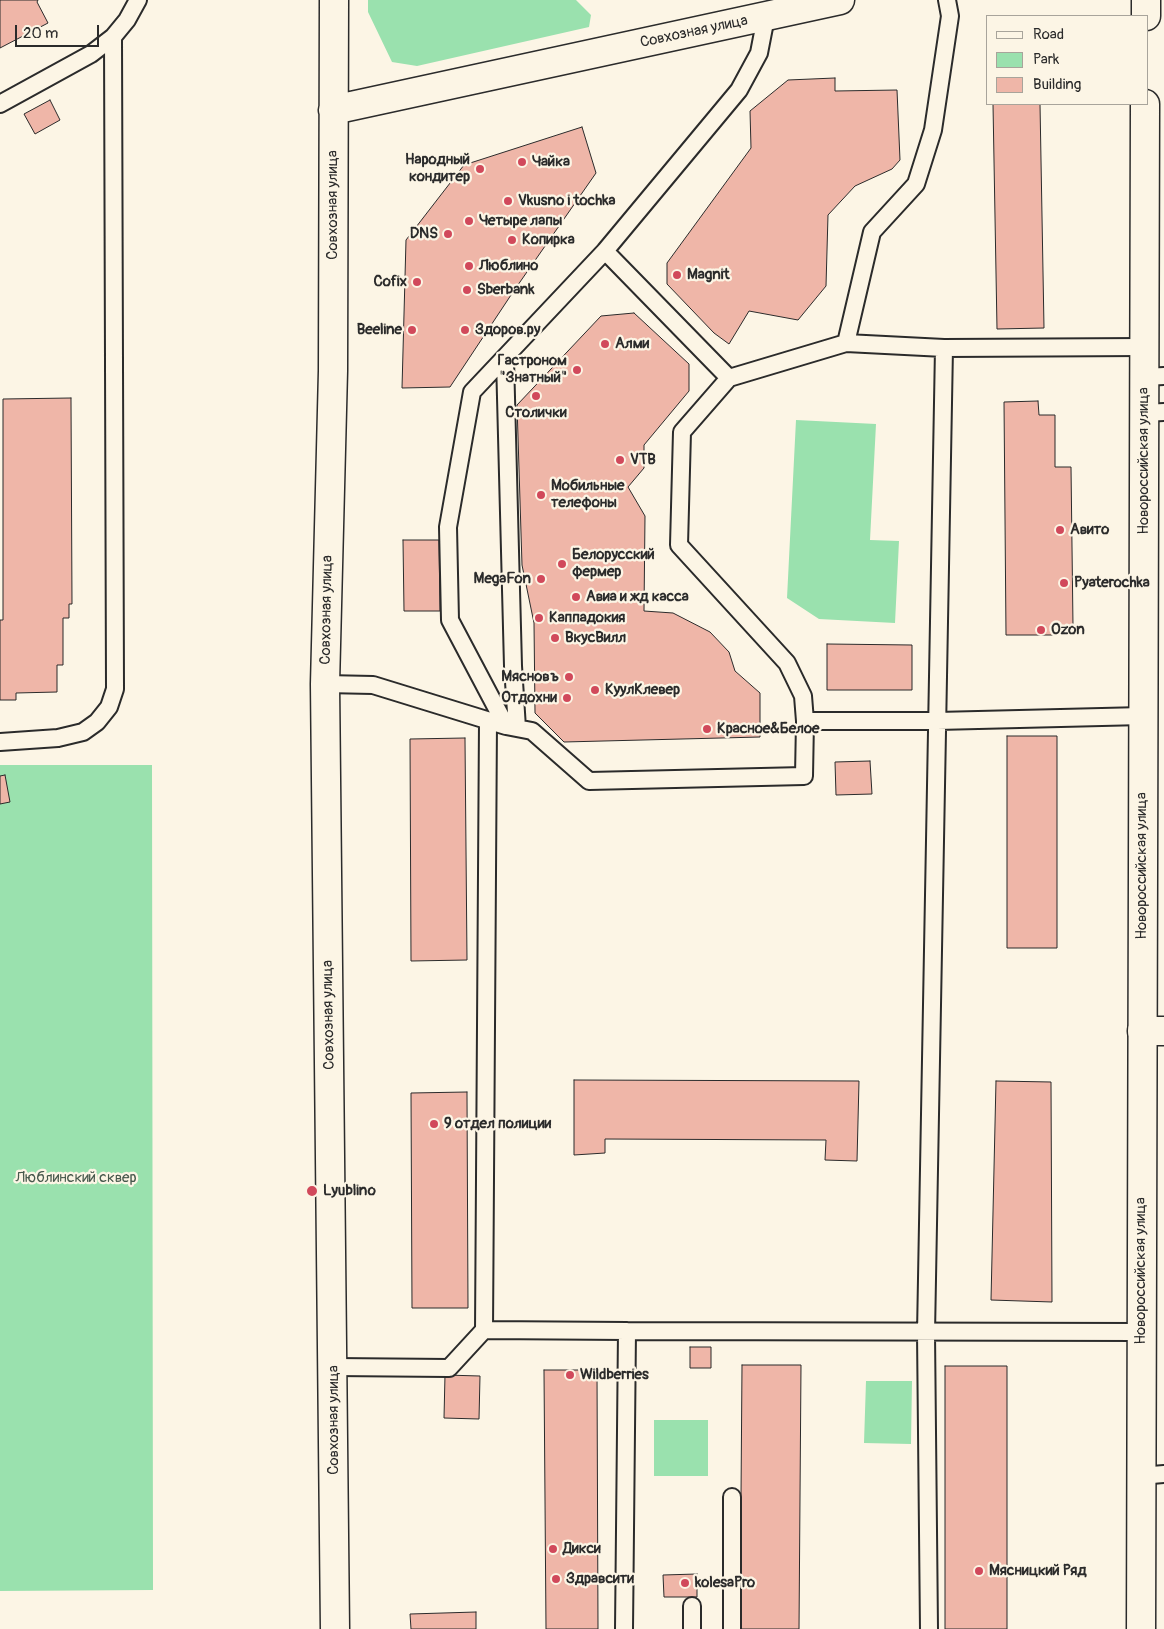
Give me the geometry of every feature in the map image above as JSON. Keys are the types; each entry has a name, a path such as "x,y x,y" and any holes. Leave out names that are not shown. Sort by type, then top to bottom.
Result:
{"street":[{"path":"333,110 334,0"},
{"name":"Совхозная улица","path":"335,1629 334,1367 325,684 333,371 333,110 838,0"},
{"path":"1146,0 1146,15"},
{"name":"Новороссийская улица","path":"1141,1629 1152,1475 1141,1332 1153,1031 1143,716 1155,376 1144,347 1145,105"}],"lane":[{"path":"0,104 91,54 113,37 127,20 138,0"},
{"path":"846,343 872,232 916,184 933,130 950,16 947,0"},
{"path":"512,727 450,620 448,527 472,392 606,251 739,90 759,53 766,17"},
{"path":"0,742 58,738 83,732 97,722 109,707 115,689 113,37"},
{"path":"606,251 729,378"},
{"path":"325,684 373,685 488,721 532,731 589,780 804,776 803,696 787,662 679,545 682,432 729,378 846,343 944,348 1144,347"},
{"path":"929,1629 926,1332 944,348"},
{"path":"505,359 513,666 512,727"},
{"path":"804,721 937,721 1143,716"},
{"path":"334,1367 449,1368 484,1330 488,721"},
{"path":"484,1330 1141,1332"},
{"path":"624,1629 627,1331"},
{"path":"732,1497 732,1629"},
{"path":"692,1606 692,1629"}],"green space":[{"path":"368,0 576,0 591,15 589,27 417,66 392,62 368,12"},
{"path":"796,420 876,424 870,540 899,541 895,623 819,619 787,598"},
{"name":"Люблинский сквер","path":"0,765 152,765 153,1590 0,1591"},
{"path":"866,1381 912,1381 911,1444 864,1443"},
{"path":"654,1420 708,1420 708,1476 654,1476"}],"building":[{"path":"0,0 38,0 37,2 48,23 0,48"},
{"path":"835,78 835,91 897,90 900,160 892,169 855,186 828,215 826,286 798,320 749,311 729,344 714,333 667,284 667,263 751,148 750,111 788,80"},
{"path":"50,100 60,120 35,134 24,114"},
{"path":"993,105 1040,105 1044,328 997,329"},
{"name":"Люблино","path":"582,127 596,173 450,387 402,388 406,240 464,165"},
{"path":"634,313 689,364 689,391 644,445 644,468 628,487 645,516 644,611 673,613 710,632 729,652 735,671 760,693 760,737 564,742 535,713 534,623 522,565 517,405 601,316"},
{"path":"71,398 72,604 69,604 69,618 63,618 63,665 57,665 57,692 16,693 16,700 0,700 0,620 3,620 3,399"},
{"path":"1038,401 1039,415 1055,415 1055,467 1071,467 1073,626 1057,626 1057,635 1006,635 1004,402"},
{"path":"403,540 439,540 440,611 404,611"},
{"path":"827,644 912,645 912,690 827,690"},
{"path":"1007,736 1057,736 1057,948 1007,948"},
{"path":"465,738 467,960 411,961 410,739"},
{"path":"870,761 872,794 836,795 835,762"},
{"path":"5,775 10,802 0,804 0,776"},
{"path":"574,1080 859,1081 857,1161 825,1160 826,1140 605,1139 605,1153 574,1155"},
{"path":"996,1081 1051,1082 1052,1302 991,1300"},
{"path":"467,1092 468,1308 412,1308 411,1093"},
{"path":"690,1347 711,1347 711,1368 690,1368"},
{"path":"742,1365 801,1365 799,1629 740,1629"},
{"path":"945,1366 1007,1366 1007,1629 945,1629"},
{"path":"544,1370 597,1370 598,1629 546,1629"},
{"path":"445,1375 480,1376 479,1419 444,1418"},
{"path":"697,1574 697,1597 664,1597 663,1575"},
{"path":"476,1612 476,1629 411,1629 410,1614"}],"place":[{"name":"Чайка","path":"522,162"},
{"name":"Народный кондитер","path":"480,169"},
{"name":"Vkusno i tochka","path":"508,201"},
{"name":"Четыре лапы","path":"469,221"},
{"name":"DNS","path":"448,234"},
{"name":"Копирка","path":"512,240"},
{"name":"Люблино","path":"469,266"},
{"name":"Magnit","path":"677,275"},
{"name":"Cofix","path":"417,282"},
{"name":"Sberbank","path":"467,290"},
{"name":"Beeline","path":"412,330"},
{"name":"Здоров.ру","path":"465,330"},
{"name":"Алми","path":"605,344"},
{"name":"Гастроном \"Знатный\"","path":"577,370"},
{"name":"Столички","path":"536,396"},
{"name":"VTB","path":"620,460"},
{"name":"Мобильные телефоны","path":"541,495"},
{"name":"Авито","path":"1060,530"},
{"name":"Белорусский фермер","path":"562,564"},
{"name":"MegaFon","path":"541,579"},
{"name":"Pyaterochka","path":"1064,583"},
{"name":"Авиа и жд касса","path":"576,597"},
{"name":"Каппадокия","path":"539,618"},
{"name":"Ozon","path":"1041,630"},
{"name":"ВкусВилл","path":"555,638"},
{"name":"Мясновъ","path":"569,677"},
{"name":"КуулКлевер","path":"595,690"},
{"name":"Отдохни","path":"567,698"},
{"name":"Красное&Белое","path":"707,729"},
{"name":"9 отдел полиции","path":"434,1124"},
{"name":"Lyublino","path":"312,1191"},
{"name":"Wildberries","path":"570,1375"},
{"name":"Дикси","path":"553,1549"},
{"name":"Мясницкий Ряд","path":"979,1571"},
{"name":"Здравсити","path":"556,1579"},
{"name":"kolesaPro","path":"685,1583"}]}
